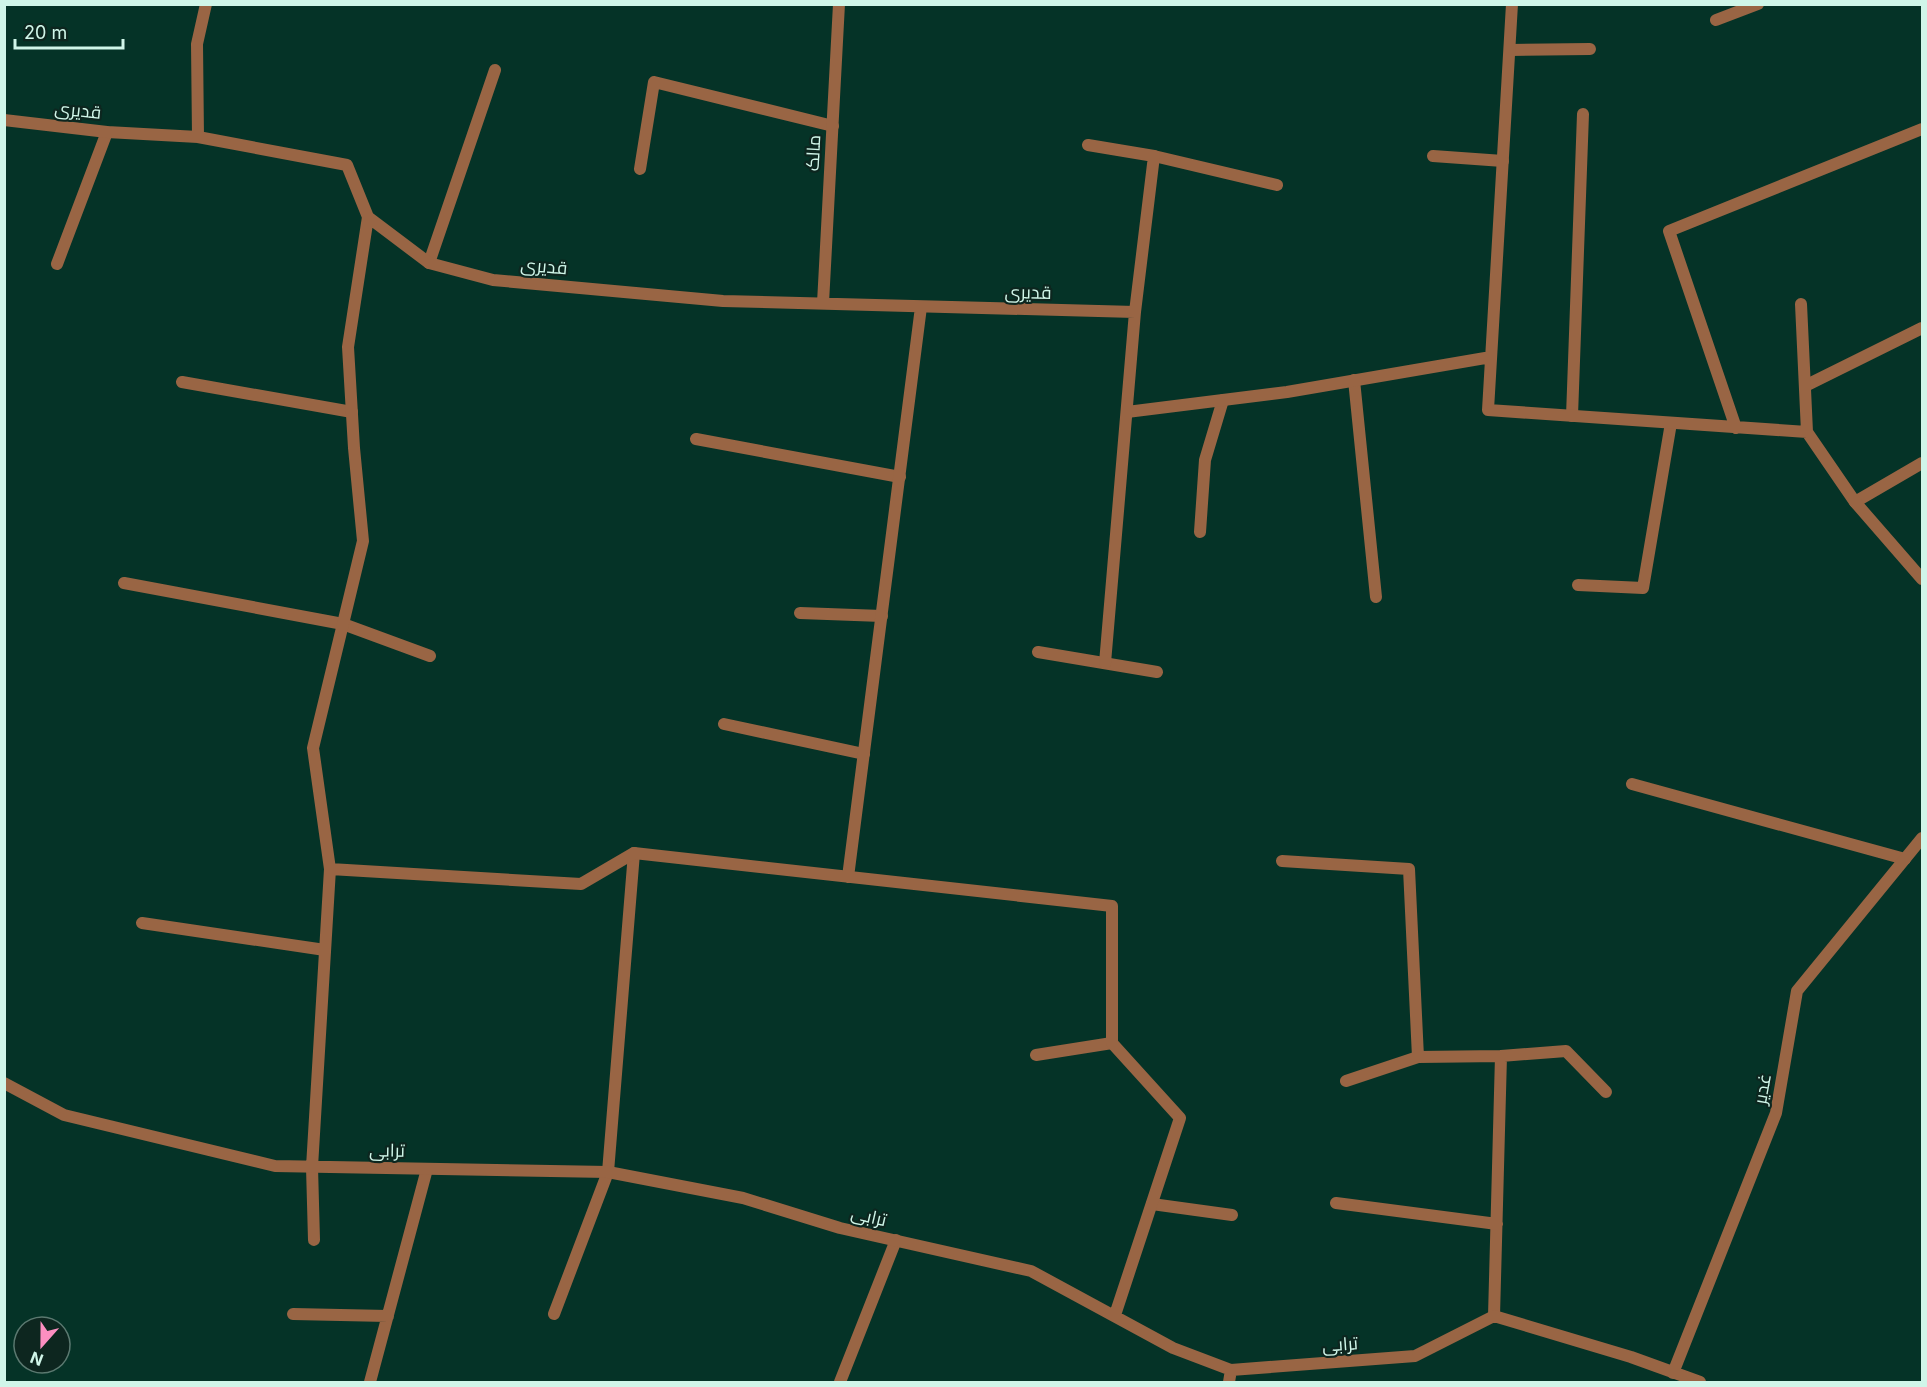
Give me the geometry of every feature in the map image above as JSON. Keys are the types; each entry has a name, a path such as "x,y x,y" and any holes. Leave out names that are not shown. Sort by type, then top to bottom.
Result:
{"street":[{"path":"198,137 197,44 206,4"},
{"name":"مالک","path":"822,303 839,4"},
{"path":"1512,4 1488,410 1807,432"},
{"path":"1716,20 1758,4"},
{"path":"1510,50 1590,49"},
{"path":"429,263 495,70"},
{"path":"640,169 654,82 832,126"},
{"path":"1572,416 1584,114"},
{"name":"قدیری","path":"4,120 107,132 198,137 347,165 368,217 429,263 493,280 723,301 1135,312"},
{"path":"1736,428 1669,231 1923,129"},
{"path":"57,264 107,132"},
{"path":"1088,145 1154,156 1277,185"},
{"path":"1105,663 1135,312 1154,156"},
{"path":"1433,156 1503,161"},
{"path":"314,1240 312,1167 330,869 313,748 363,541 348,346 368,217"},
{"path":"1800,304 1807,432 1855,502 1923,579"},
{"path":"848,877 921,307"},
{"path":"1805,386 1923,328"},
{"path":"1127,412 1287,392 1491,357"},
{"path":"1354,380 1376,597"},
{"path":"182,382 352,412"},
{"path":"1200,532 1205,460 1223,400"},
{"path":"1578,585 1643,588 1671,423"},
{"path":"696,439 900,477"},
{"path":"1855,502 1923,463"},
{"path":"124,583 343,624 430,656"},
{"path":"800,613 882,616"},
{"path":"1038,652 1157,672"},
{"path":"724,724 864,754"},
{"path":"1632,784 1905,859"},
{"name":"غدیر","path":"1673,1373 1776,1113 1797,992 1923,838"},
{"path":"330,869 581,884 634,853 1112,906 1112,1043 1180,1118 1115,1315"},
{"path":"554,1314 608,1172 634,853"},
{"path":"1282,861 1409,868 1418,1057"},
{"path":"142,923 325,950"},
{"path":"1036,1055 1112,1043"},
{"path":"1346,1081 1418,1057 1501,1056 1566,1051 1606,1092"},
{"path":"1501,1056 1494,1316 1631,1357 1700,1383"},
{"name":"ترابی","path":"4,1083 64,1115 275,1166 608,1172 743,1198 840,1228 1031,1271 1173,1348 1230,1376 1415,1356 1494,1316"},
{"path":"370,1383 427,1169"},
{"path":"1336,1203 1497,1224"},
{"path":"1152,1204 1232,1215"},
{"path":"840,1383 896,1240"},
{"path":"293,1314 388,1316"}]}
